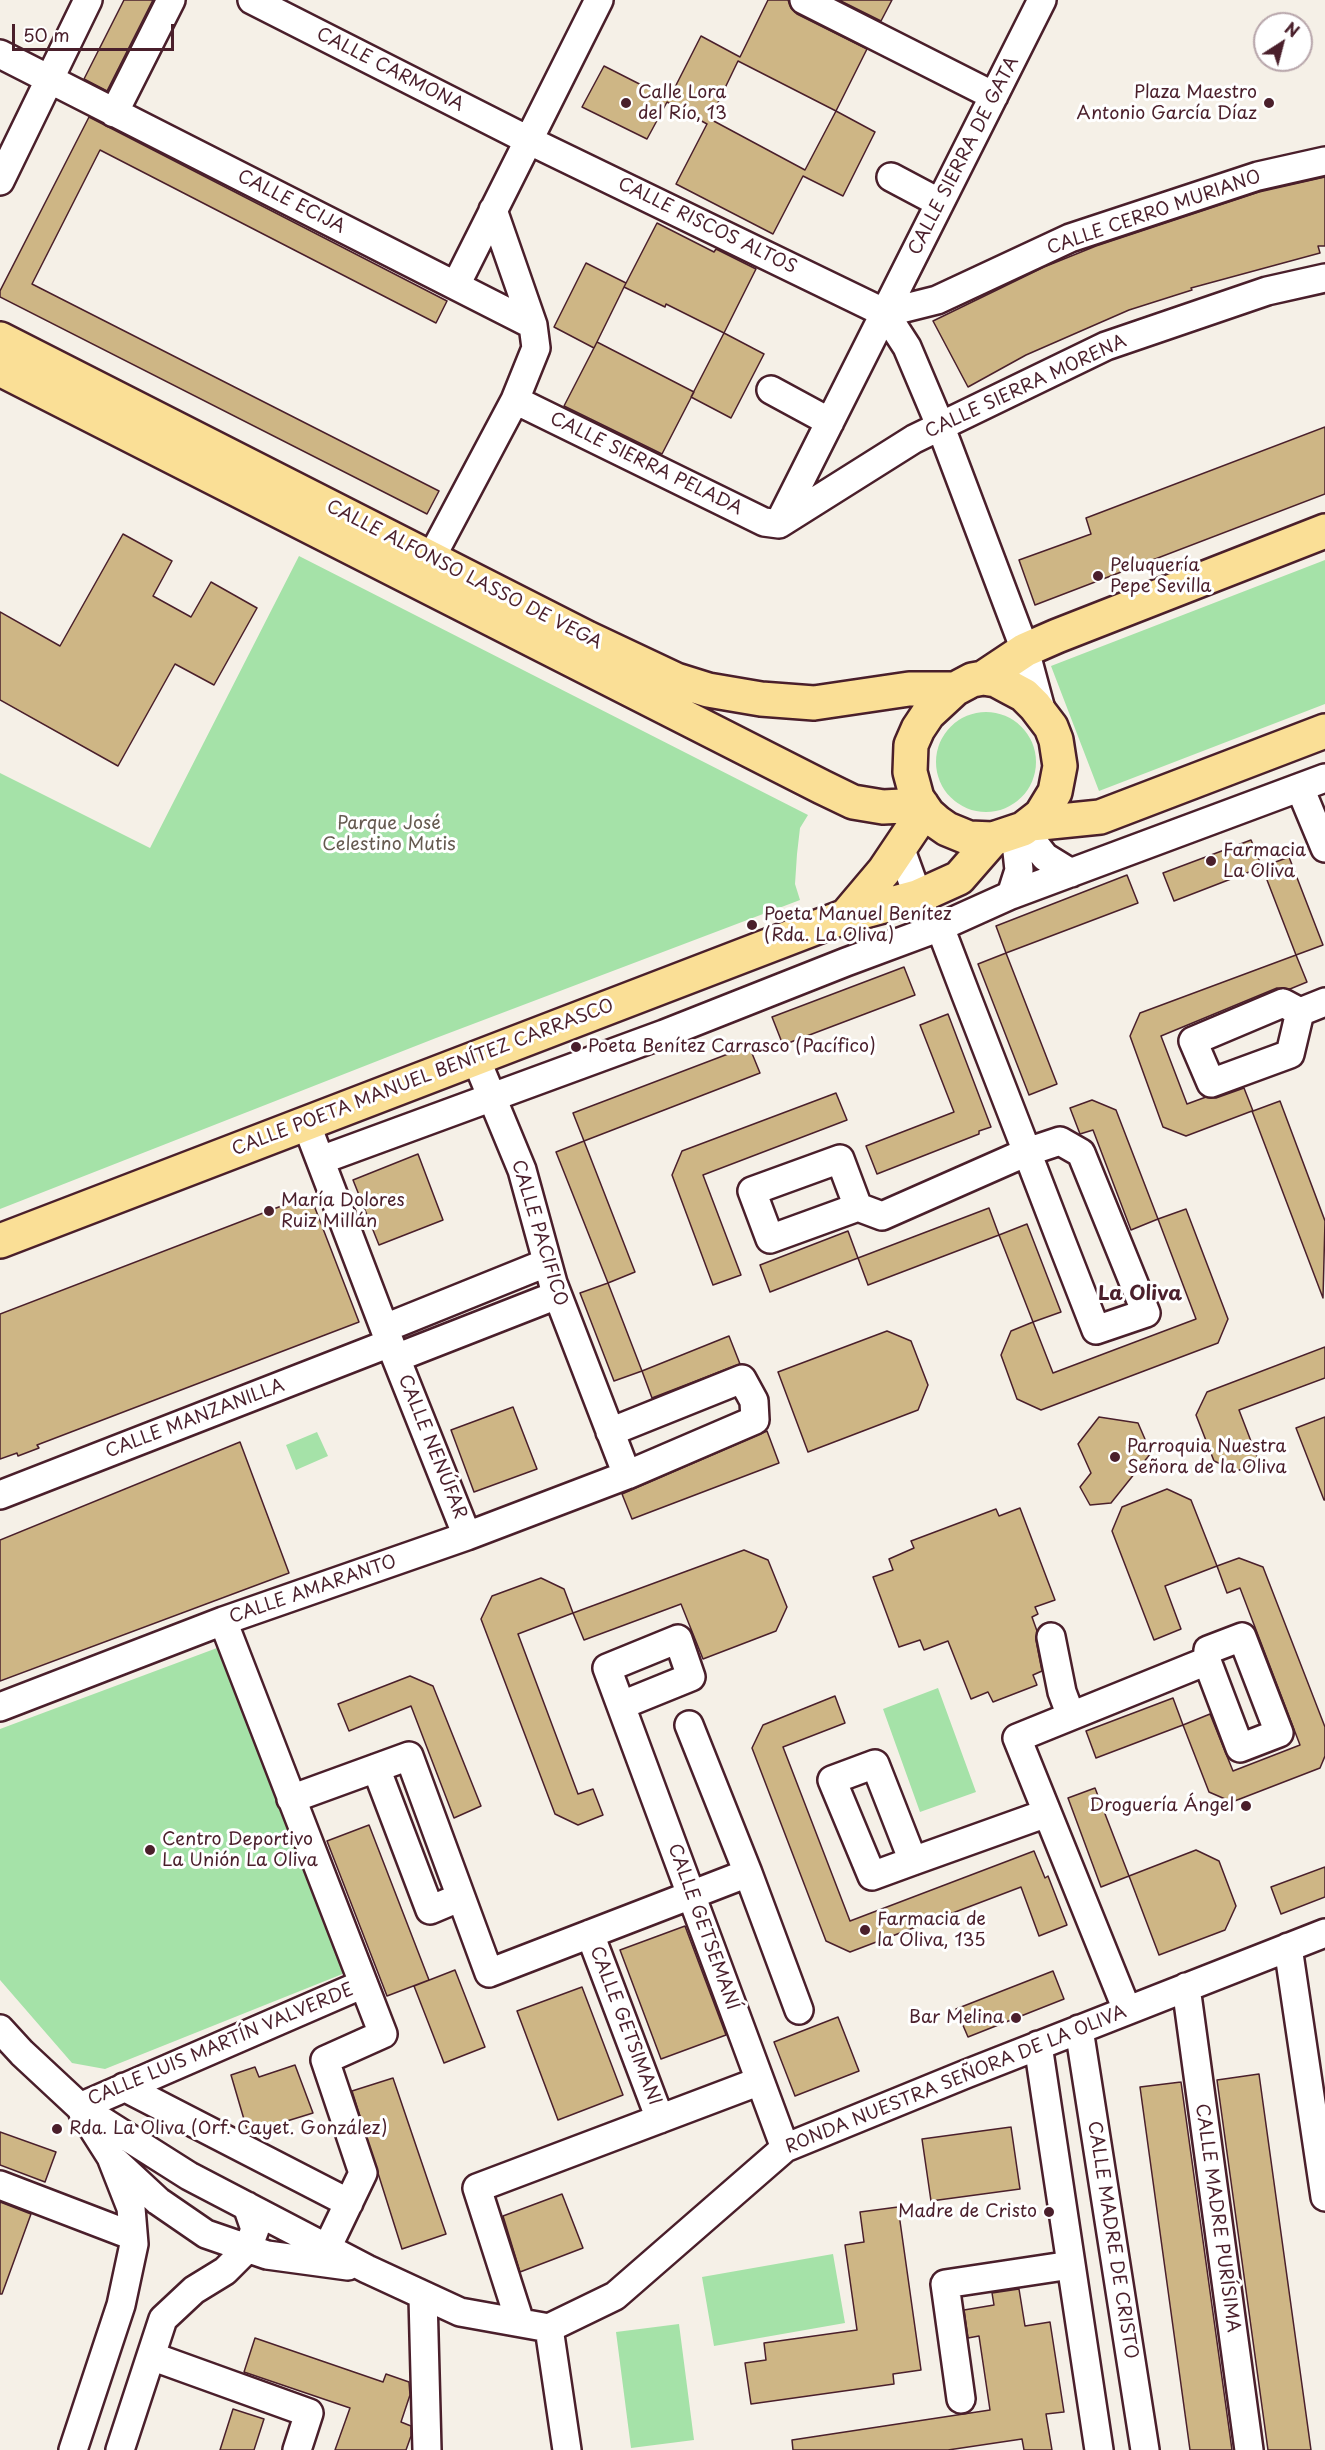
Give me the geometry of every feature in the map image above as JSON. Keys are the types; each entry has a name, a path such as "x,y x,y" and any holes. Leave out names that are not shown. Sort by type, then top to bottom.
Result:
{"main road":[{"name":"CALLE ALFONSO LASSO DE VEGA","path":"0,339 853,802 883,807 923,807"},
{"name":"CALLE ALFONSO LASSO DE VEGA","path":"0,369 425,570 587,639 676,680 708,690 761,699 814,703 969,683"},
{"path":"1325,531 1025,650 969,683 928,714 911,745 910,772 914,789 923,807 937,822 969,838 1100,816 1325,730"},
{"path":"969,683 996,680 1024,696 1043,717 1056,740 1060,766 1059,779 1052,798 1041,814 1015,831"},
{"path":"853,802 876,818 884,834 885,854 871,888"},
{"name":"CALLE POETA MANUEL BENÍTEZ CARRASCO","path":"846,916 871,888 900,847 923,807"},
{"name":"CALLE POETA MANUEL BENÍTEZ CARRASCO","path":"0,1241 846,916 917,897 959,878 1015,831"}],"street":[{"path":"0,181 88,0"},
{"path":"114,113 171,0"},
{"name":"CALLE CARMONA","path":"252,0 528,140"},
{"path":"456,285 599,0"},
{"path":"804,0 994,96"},
{"name":"CALLE SIERRA DE GATA","path":"779,524 1042,0"},
{"name":"CALLE ECIJA","path":"0,54 533,325"},
{"name":"CALLE RISCOS ALTOS","path":"528,140 885,313"},
{"name":"CALLE CERRO MURIANO","path":"885,313 937,300 1070,238 1258,176 1325,160"},
{"path":"891,177 940,203"},
{"path":"425,570 515,400 536,348 533,325 493,210"},
{"name":"CALLE SIERRA MORENA","path":"779,524 940,425 1106,346 1267,291 1325,278"},
{"path":"885,313 906,347 940,425 1025,650 1043,717"},
{"path":"771,390 830,422"},
{"name":"CALLE SIERRA PELADA","path":"515,400 764,522 779,524"},
{"path":"321,1160 494,1098 936,929 1011,895 1325,778"},
{"path":"1300,788 1325,848"},
{"path":"1015,831 1045,857 1071,873"},
{"path":"1011,895 1019,870 1015,831"},
{"path":"858,1207 882,1216 1027,1152 1060,1141 1081,1153 1146,1313 1096,1330 1027,1152 936,929 917,897 900,847"},
{"path":"1300,1012 1325,1002"},
{"name":"CALLE PACIFICO","path":"476,1059 522,1170 557,1296 627,1475"},
{"name":"CALLE NENÚFAR","path":"306,1122 390,1343 467,1536"},
{"name":"CALLE MANZANILLA","path":"390,1343 546,1263"},
{"name":"CALLE MANZANILLA","path":"0,1495 390,1343 557,1296"},
{"name":"CALLE AMARANTO","path":"0,1707 223,1621 467,1536 627,1475 755,1420 754,1401 742,1379 610,1432"},
{"path":"223,1621 383,2034 325,2060 363,2173 327,2248"},
{"path":"1051,1637 1062,1692 1071,1716"},
{"path":"1127,2010 1017,1738 1207,1661"},
{"name":"CALLE GETSEMANÍ","path":"622,1705 785,2148"},
{"path":"689,1725 748,1873 798,2010"},
{"path":"291,1799 409,1756 489,1973 748,1873"},
{"path":"376,1768 430,1910 461,1897"},
{"path":"913,1862 1047,1813"},
{"name":"RONDA NUESTRA SEÑORA DE LA OLIVA","path":"549,2328 615,2296 785,2148 1078,2029 1325,1933"},
{"name":"CALLE GETSIMANI","path":"590,1934 660,2119"},
{"path":"1288,1947 1325,2197"},
{"name":"CALLE LUIS MARTÍN VALVERDE","path":"80,2107 363,1984"},
{"name":"CALLE MADRE PURÍSIMA","path":"1186,1987 1249,2450"},
{"path":"0,2029 22,2053 80,2107 189,2176 367,2269 459,2312 549,2328 567,2450"},
{"name":"CALLE MADRE DE CRISTO","path":"1078,2029 1145,2450"},
{"path":"1038,2045 1099,2450"},
{"path":"520,2322 477,2188 760,2081"},
{"path":"124,2087 349,2203"},
{"path":"73,2450 121,2305 134,2240 131,2208 111,2157 80,2107"},
{"path":"111,2157 158,2201 206,2234 267,2255 367,2269"},
{"path":"134,2240 158,2201 189,2176"},
{"path":"0,2184 134,2240"},
{"path":"120,2450 163,2319 194,2290 225,2271 248,2248 255,2229 247,2206"},
{"path":"961,2399 945,2284 1071,2265"},
{"path":"423,2296 427,2450"},
{"path":"151,2356 309,2413 297,2450"}],"green space":[{"name":"Parque José Celestino Mutis","path":"299,556 808,815 800,828 797,854 795,884 800,900 436,1038 0,1209 0,773 150,848"},
{"path":"1325,560 1325,704 1099,791 1051,666"},
{"path":"986,712 1014,720 1028,734 1036,762 1028,790 1014,804 986,812 958,804 944,790 936,762 944,734 958,720"},
{"path":"317,1432 328,1456 296,1470 286,1445"},
{"name":"Centro Deportivo La Unión La Oliva","path":"217,1648 350,1971 105,2069 72,2063 0,1980 0,1729"},
{"path":"938,1688 976,1792 920,1812 883,1709"},
{"path":"833,2254 845,2323 714,2346 702,2277"},
{"path":"679,2324 694,2440 631,2448 616,2332"}],"building":[{"path":"124,0 153,0 107,91 84,79"},
{"path":"768,0 788,0 791,8 797,14 867,49 836,111 875,132 843,196 803,176 773,234 676,184 707,124 667,102 647,139 582,107 604,66 669,99 701,36 740,57","holes":["738,61 836,111 805,170 710,119"]},
{"path":"839,0 892,0 881,21"},
{"path":"89,117 447,301 436,323 100,150 32,284 439,491 427,514 0,297 0,291"},
{"path":"1325,177 1325,246 1318,246 1320,253 1191,288 1192,290 1129,310 1026,355 968,387 933,321 1044,267 1096,246 1259,192"},
{"path":"657,223 714,252 716,249 756,269 724,333 666,304 665,307 624,287"},
{"path":"586,263 626,283 594,348 554,327"},
{"path":"724,333 764,354 731,418 691,397"},
{"path":"597,342 694,392 662,454 564,406"},
{"path":"1325,427 1325,494 1035,605 1019,560 1091,534 1086,518"},
{"path":"123,534 172,561 153,596 191,617 211,582 257,608 214,685 175,664 118,766 0,700 0,612 60,646"},
{"path":"1251,840 1262,867 1174,901 1163,873"},
{"path":"1289,857 1323,945 1296,955 1262,867"},
{"path":"1127,875 1138,903 1006,953 996,926"},
{"path":"1006,953 1057,1084 1029,1095 978,964"},
{"path":"1296,955 1307,982 1290,989 1277,988 1161,1036 1187,1104 1206,1097 1216,1098 1244,1088 1253,1111 1280,1101 1325,1221 1323,1298 1252,1111 1186,1136 1163,1127 1130,1036 1140,1013"},
{"path":"904,967 915,995 783,1045 772,1017"},
{"path":"948,1014 991,1127 979,1131 979,1134 877,1174 866,1146 954,1112 920,1025"},
{"path":"749,1046 760,1073 584,1141 573,1113"},
{"path":"836,1093 847,1120 703,1175 741,1275 713,1285 672,1175 682,1151"},
{"path":"1092,1100 1116,1110 1158,1219 1131,1230 1093,1130 1080,1134 1070,1108"},
{"path":"584,1141 635,1272 608,1283 556,1152"},
{"path":"418,1154 443,1220 379,1245 353,1180"},
{"path":"310,1195 359,1322 37,1445 39,1448 18,1456 17,1453 0,1459 0,1314"},
{"path":"989,1208 999,1235 868,1285 858,1258"},
{"path":"1186,1209 1228,1319 1218,1343 1041,1410 1017,1399 1001,1355 1011,1331 1033,1322 1053,1373 1196,1319 1158,1219"},
{"path":"1027,1224 1061,1312 1033,1322 999,1235"},
{"path":"848,1231 858,1258 770,1292 760,1265"},
{"path":"608,1283 642,1371 614,1381 580,1293"},
{"path":"887,1331 911,1341 928,1385 918,1410 808,1452 778,1372"},
{"path":"729,1336 740,1364 652,1398 642,1371"},
{"path":"1325,1347 1325,1378 1239,1410 1259,1462 1237,1471 1214,1461 1196,1415 1207,1392"},
{"path":"513,1407 537,1469 474,1492 451,1430"},
{"name":"Parroquia Nuestra Señora de la Oliva","path":"1099,1417 1138,1423 1151,1453 1111,1503 1090,1505 1080,1487 1091,1473 1078,1444"},
{"path":"1325,1417 1325,1500 1324,1500 1296,1428"},
{"path":"767,1431 779,1463 632,1519 622,1494"},
{"path":"240,1442 289,1573 0,1681 0,1540"},
{"path":"1167,1489 1191,1500 1217,1566 1165,1586 1181,1629 1154,1640 1112,1531 1122,1507"},
{"path":"1020,1508 1055,1600 1035,1607 1038,1614 1032,1617 1037,1631 1036,1640 1042,1671 1033,1675 1037,1685 993,1702 988,1692 971,1699 948,1641 924,1650 920,1640 899,1647 873,1577 893,1570 889,1559 914,1548 911,1541 996,1509 999,1516"},
{"path":"744,1550 768,1560 787,1607 776,1631 703,1659 681,1604 584,1640 573,1613"},
{"path":"1239,1558 1263,1567 1325,1727 1325,1756 1320,1768 1232,1802 1209,1792 1183,1725 1210,1714 1233,1771 1300,1745 1240,1588 1227,1593 1217,1566"},
{"path":"541,1578 564,1589 573,1613 518,1634 578,1794 593,1789 603,1815 578,1825 555,1814 481,1619 492,1596"},
{"path":"410,1676 433,1686 481,1806 454,1818 411,1706 349,1731 338,1704"},
{"path":"835,1696 845,1723 783,1747 850,1921 1034,1851 1045,1878 1048,1876 1067,1925 1039,1936 1021,1887 850,1952 826,1941 752,1748 763,1725"},
{"path":"1173,1698 1183,1725 1096,1758 1086,1731"},
{"path":"1095,1788 1129,1876 1101,1887 1068,1798"},
{"path":"369,1825 429,1980 387,1996 327,1841"},
{"path":"1196,1850 1219,1861 1236,1906 1225,1930 1159,1955 1129,1876"},
{"path":"1325,1867 1325,1897 1281,1914 1271,1887"},
{"path":"685,1926 726,2035 661,2059 620,1950"},
{"path":"455,1970 485,2047 444,2063 414,1986"},
{"path":"1053,1971 1064,1999 968,2037 956,2009"},
{"path":"582,1987 623,2095 558,2120 517,2011"},
{"path":"838,2017 859,2071 795,2096 774,2042"},
{"path":"295,2065 313,2113 248,2133 231,2075 255,2067 259,2077"},
{"path":"1259,2074 1311,2450 1268,2450 1217,2080"},
{"path":"393,2078 446,2234 402,2249 352,2091"},
{"path":"1181,2082 1232,2450 1190,2450 1140,2087"},
{"path":"1011,2127 1020,2189 931,2201 922,2139"},
{"path":"0,2132 56,2152 45,2182 0,2165"},
{"path":"562,2194 583,2248 520,2272 503,2216"},
{"path":"0,2202 31,2214 2,2294 0,2294"},
{"path":"898,2207 921,2370 893,2374 894,2384 751,2404 745,2363 766,2360 764,2343 857,2330 845,2245 864,2242 860,2212"},
{"path":"1019,2289 1025,2326 1050,2322 1064,2412 1046,2414 1052,2450 1024,2450 1022,2439 948,2450 793,2450 792,2440 990,2410 979,2336 968,2338 964,2310 994,2305 992,2293"},
{"path":"255,2338 383,2382 386,2374 409,2382 410,2395 401,2422 411,2426 411,2436 406,2450 335,2450 350,2408 244,2372"},
{"path":"233,2409 264,2419 254,2450 220,2450"}],"place":[{"name":"Calle Lora del Río, 13","path":"626,103"},
{"name":"Plaza Maestro Antonio García Díaz","path":"1269,103"},
{"name":"Peluquería Pepe Sevilla","path":"1098,576"},
{"name":"Farmacia La Oliva","path":"1211,861"},
{"name":"Poeta Manuel Benítez (Rda. La Oliva)","path":"752,925"},
{"name":"Poeta Benítez Carrasco (Pacífico)","path":"576,1047"},
{"name":"María Dolores Ruiz Millán","path":"269,1211"},
{"name":"Parroquia Nuestra Señora de la Oliva","path":"1115,1457"},
{"name":"Droguería Ángel","path":"1246,1806"},
{"name":"Centro Deportivo La Unión La Oliva","path":"150,1850"},
{"name":"Farmacia de la Oliva, 135","path":"865,1930"},
{"name":"Bar Melina","path":"1016,2018"},
{"name":"Rda. La Oliva (Orf. Cayet. González)","path":"57,2129"},
{"name":"Madre de Cristo","path":"1049,2212"}],"district":[{"name":"La Oliva","path":"1140,1294"}]}
